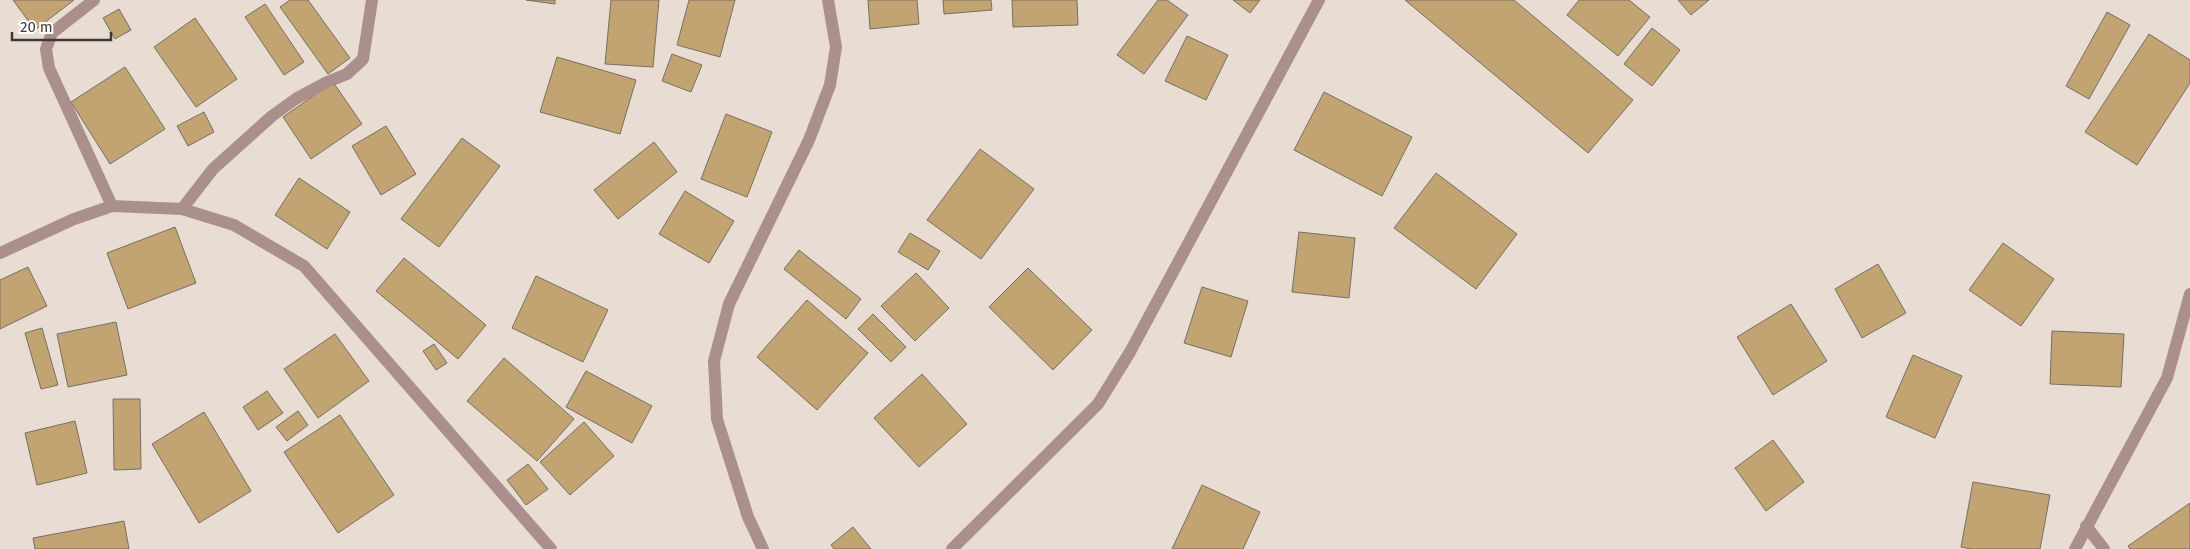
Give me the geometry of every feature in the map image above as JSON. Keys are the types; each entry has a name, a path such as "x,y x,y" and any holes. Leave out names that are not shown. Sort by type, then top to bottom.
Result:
{"street":[{"path":"94,0 52,33 46,49 49,68 112,206"},
{"path":"182,209 213,168 272,116 297,98 347,74 363,59 372,0"},
{"path":"763,549 748,517 717,419 714,361 729,304 809,140 830,86 836,47 828,0"},
{"path":"952,549 1098,404 1130,352 1319,0"},
{"path":"0,253 74,219 112,206 182,209 234,225 304,266 550,549"},
{"path":"2075,549 2166,378 2190,294"},
{"path":"2086,526 2104,549"}],"building":[{"path":"13,0 74,0 35,30"},
{"path":"290,0 308,0 350,58 328,74 280,7"},
{"path":"526,0 555,0 555,4"},
{"path":"611,0 659,0 653,67 605,64"},
{"path":"689,0 735,0 720,57 677,45"},
{"path":"868,0 917,0 919,24 870,29"},
{"path":"943,0 991,0 992,10 944,14"},
{"path":"1012,0 1077,0 1078,25 1013,27"},
{"path":"1158,0 1167,0 1188,15 1144,74 1117,55"},
{"path":"1233,0 1260,0 1250,13"},
{"path":"1405,0 1514,0 1633,100 1588,153"},
{"path":"1579,0 1629,0 1650,17 1618,56 1567,15"},
{"path":"1678,0 1709,0 1691,15"},
{"path":"265,4 304,62 284,75 245,17"},
{"path":"119,9 131,30 115,39 103,18"},
{"path":"2107,12 2130,25 2089,99 2066,86"},
{"path":"195,18 237,79 196,107 154,47"},
{"path":"1652,28 1680,50 1652,86 1624,64"},
{"path":"2149,34 2190,60 2190,83 2137,165 2085,132"},
{"path":"1187,36 1228,55 1206,100 1165,81"},
{"path":"672,54 702,65 691,92 662,81"},
{"path":"557,57 636,80 620,134 540,112"},
{"path":"125,67 165,129 110,164 71,102"},
{"path":"333,82 362,124 311,159 283,117"},
{"path":"1324,92 1412,137 1382,196 1294,150"},
{"path":"204,112 214,132 188,146 177,126"},
{"path":"726,114 772,132 747,197 701,179"},
{"path":"386,126 416,174 381,195 352,146"},
{"path":"462,138 500,166 439,247 401,219"},
{"path":"654,142 677,172 618,219 594,190"},
{"path":"980,149 1034,189 981,259 927,220"},
{"path":"1436,173 1517,234 1476,289 1394,228"},
{"path":"299,178 350,212 327,249 275,215"},
{"path":"685,191 734,221 709,263 659,234"},
{"path":"175,227 196,283 128,309 107,253"},
{"path":"1299,232 1355,238 1349,298 1292,292"},
{"path":"910,233 940,251 928,270 898,252"},
{"path":"2003,243 2054,279 2021,326 1969,290"},
{"path":"799,250 861,299 846,319 784,269"},
{"path":"404,258 486,325 458,359 376,291"},
{"path":"1878,264 1906,313 1862,338 1835,289"},
{"path":"28,267 47,306 0,329 0,280"},
{"path":"1028,268 1092,330 1053,370 989,307"},
{"path":"916,273 949,308 915,341 881,306"},
{"path":"536,276 608,310 583,362 512,328"},
{"path":"1202,287 1248,301 1231,357 1184,343"},
{"path":"807,300 868,353 817,410 757,357"},
{"path":"1791,304 1827,361 1773,395 1737,337"},
{"path":"873,314 906,347 891,362 858,329"},
{"path":"116,322 127,375 68,387 57,334"},
{"path":"42,328 58,385 41,389 25,333"},
{"path":"2052,331 2124,334 2121,387 2050,384"},
{"path":"335,334 369,381 318,418 284,369"},
{"path":"434,344 447,363 436,370 423,351"},
{"path":"1913,355 1962,376 1935,438 1886,417"},
{"path":"504,358 574,419 537,461 467,401"},
{"path":"586,371 652,406 632,443 566,407"},
{"path":"922,374 967,424 919,467 874,418"},
{"path":"267,391 283,413 258,430 243,407"},
{"path":"113,399 140,399 141,469 114,470"},
{"path":"298,411 308,425 287,441 276,427"},
{"path":"204,412 251,491 199,523 152,444"},
{"path":"340,415 394,495 338,533 284,452"},
{"path":"75,421 87,473 37,485 25,433"},
{"path":"584,422 614,456 570,495 540,462"},
{"path":"1773,440 1804,482 1766,511 1735,468"},
{"path":"528,464 548,489 526,505 507,480"},
{"path":"1973,482 2050,495 2040,549 1971,549 1961,547"},
{"path":"1202,485 1260,512 1243,549 1172,549"},
{"path":"2190,503 2190,549 2130,549 2128,546"},
{"path":"124,521 129,549 35,549 33,538"},
{"path":"853,527 871,549 834,549 831,545"}]}
